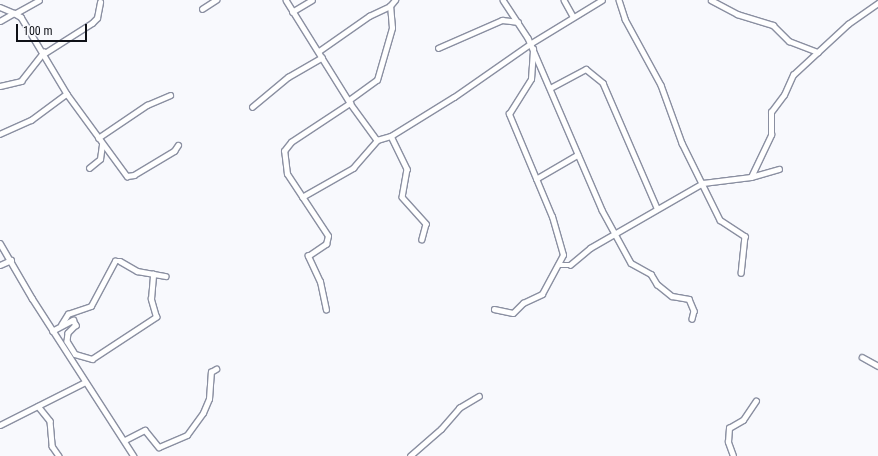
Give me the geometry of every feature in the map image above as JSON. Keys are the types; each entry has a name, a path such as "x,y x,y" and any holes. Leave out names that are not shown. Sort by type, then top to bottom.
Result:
{"street":[{"path":"0,21 39,0"},
{"path":"202,10 216,0"},
{"path":"286,0 292,12 319,51 350,102 378,140"},
{"path":"292,12 312,0"},
{"path":"319,51 369,16 390,6 394,0"},
{"path":"503,0 518,22 552,87 577,155 631,263 652,274 657,284 672,296 689,299 694,311 692,319"},
{"path":"564,0 573,16"},
{"path":"302,197 353,168 378,140 391,136 454,97 573,16 602,0"},
{"path":"619,0 625,19 661,85 682,143 720,220 746,236 741,273"},
{"path":"711,0 731,12 773,25 789,41 818,52"},
{"path":"0,86 21,81 45,53 92,23 97,18 100,2"},
{"path":"751,177 771,135 774,106 784,95 796,70 878,3"},
{"path":"326,310 320,282 308,256 326,244 328,236 285,168 285,147 350,102 377,80 392,28 390,6"},
{"path":"0,7 15,13 45,53 67,94 102,144 127,176 134,175 174,151 178,145"},
{"path":"438,48 502,20 518,22"},
{"path":"494,309 513,313 523,303 542,294 560,265 561,243 509,114 531,79 531,46"},
{"path":"252,106 288,76 322,56"},
{"path":"552,87 586,69 603,82 657,208"},
{"path":"0,134 32,120 67,94"},
{"path":"98,138 147,105 170,95"},
{"path":"391,136 407,169 402,197 426,224 422,239"},
{"path":"90,168 100,159 102,144"},
{"path":"536,180 577,155"},
{"path":"560,265 570,265 590,248 702,183 751,177 779,169"},
{"path":"0,243 52,331 125,440 134,456"},
{"path":"0,265 11,260"},
{"path":"60,327 68,314 91,306 104,276 115,261 120,261 137,271 166,276"},
{"path":"52,331 73,320 76,325 68,333 67,341 75,354 92,359 156,316 151,300 153,274"},
{"path":"862,357 878,366"},
{"path":"125,440 145,430 159,447 187,434 203,413 209,399 212,372 216,369"},
{"path":"0,424 85,382"},
{"path":"410,456 441,429 458,408 479,396"},
{"path":"733,456 728,442 729,428 743,420 756,401"},
{"path":"38,406 50,421 52,446 59,456"}]}
